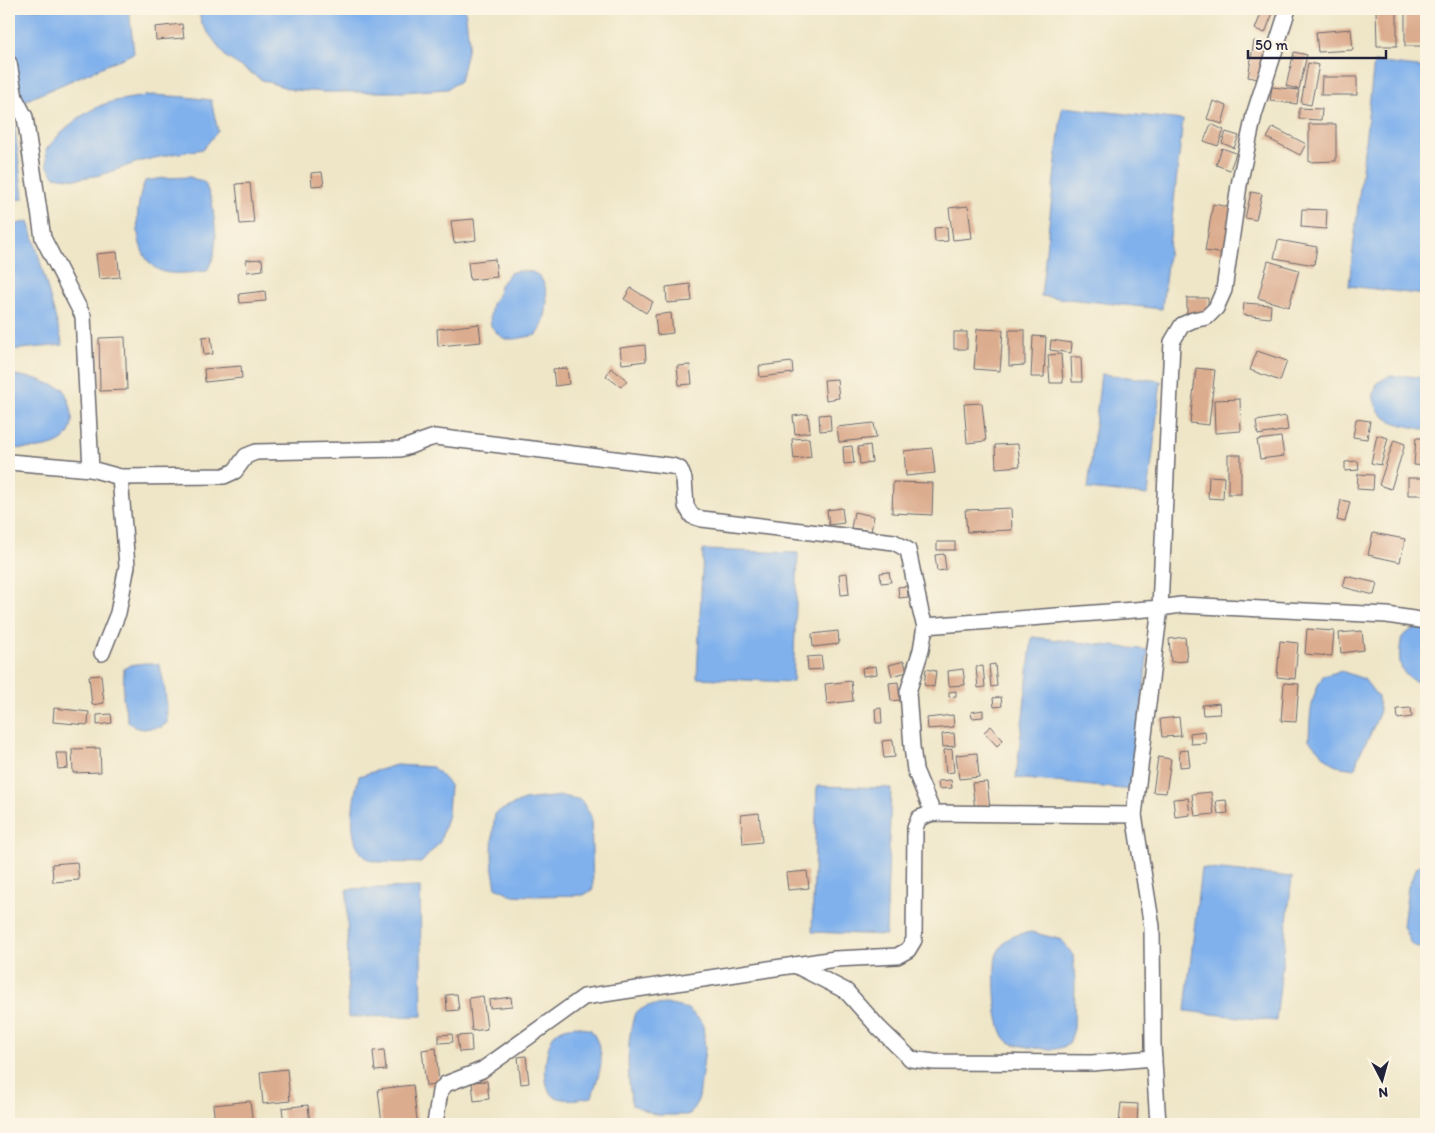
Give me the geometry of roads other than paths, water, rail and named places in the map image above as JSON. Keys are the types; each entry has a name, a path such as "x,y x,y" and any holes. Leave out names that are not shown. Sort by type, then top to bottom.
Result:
{"street":[{"path":"1158,1124 1154,1058 1152,927 1134,815 1160,608 1172,342 1182,325 1192,320 1207,317 1216,308 1224,290 1239,185 1254,115 1288,9"},
{"path":"9,63 15,98 25,117 43,238 83,316 92,469"},
{"path":"9,462 92,469 120,477 224,476 235,471 246,456 256,452 400,449 435,437 672,466 680,469 684,479 686,506 692,516 702,519 894,542 908,550 925,626 921,650 908,692 915,770 933,813"},
{"path":"102,653 118,613 126,566 120,477"},
{"path":"925,626 1181,605 1387,615 1426,621"},
{"path":"435,1124 442,1088 482,1070 584,997 836,959 896,956 908,950 914,940 915,828 919,818 933,813 1134,815"},
{"path":"795,965 846,992 911,1059 934,1062 1092,1063 1154,1058"}],"water":[{"path":"11,9 129,9 134,53 22,102 10,35"},
{"path":"199,9 465,9 469,42 460,81 447,89 402,92 293,90 262,80 226,57 201,23"},
{"path":"1374,62 1426,68 1426,295 1349,286"},
{"path":"153,95 211,100 218,131 203,149 141,161 101,175 75,179 54,176 47,165 46,150 75,121 101,105"},
{"path":"1062,107 1183,120 1162,309 1041,296"},
{"path":"9,110 13,110 23,199 9,200"},
{"path":"190,177 205,183 212,201 216,235 214,256 207,271 164,272 153,267 146,258 141,246 137,218 141,192 145,181"},
{"path":"29,221 63,345 9,350 9,226"},
{"path":"517,271 532,272 539,276 544,283 546,291 546,311 537,335 505,339 491,326 492,304 498,295 500,285 510,273"},
{"path":"9,374 37,379 64,389 71,408 72,422 69,432 63,440 44,447 9,448"},
{"path":"1101,374 1161,381 1148,495 1088,489"},
{"path":"1389,376 1426,378 1426,430 1394,422 1383,416 1379,411 1373,397 1377,383"},
{"path":"703,550 798,553 793,682 697,678"},
{"path":"1426,627 1426,684 1413,680 1406,675 1400,660 1402,637 1411,630"},
{"path":"1032,637 1148,650 1132,790 1016,778"},
{"path":"159,664 163,678 167,723 161,727 143,729 134,727 128,721 123,698 124,669 130,665"},
{"path":"1341,671 1364,679 1378,697 1380,711 1358,757 1355,769 1336,766 1309,740 1315,692 1323,676"},
{"path":"396,765 433,767 450,785 448,814 440,842 421,863 370,860 362,854 356,845 352,822 359,776"},
{"path":"817,786 891,788 886,935 812,932"},
{"path":"562,796 581,800 591,816 593,889 584,895 534,896 512,895 496,887 492,850 495,813 524,800"},
{"path":"1426,860 1426,951 1411,944 1403,926 1408,887 1417,867"},
{"path":"1201,868 1292,877 1276,1021 1185,1011"},
{"path":"420,887 422,1016 348,1017 347,889"},
{"path":"1031,932 1062,940 1073,955 1075,981 1074,1029 1069,1044 1058,1048 1039,1048 1009,1042 1000,1027 995,989 997,955 1009,938"},
{"path":"666,1004 688,1009 703,1023 705,1049 699,1098 690,1115 657,1115 632,1105 628,1059 630,1035 635,1013 647,1006"},
{"path":"576,1026 591,1030 596,1039 601,1055 600,1070 592,1097 573,1100 558,1098 550,1091 547,1084 546,1066 549,1047 557,1032 567,1027"}]}
